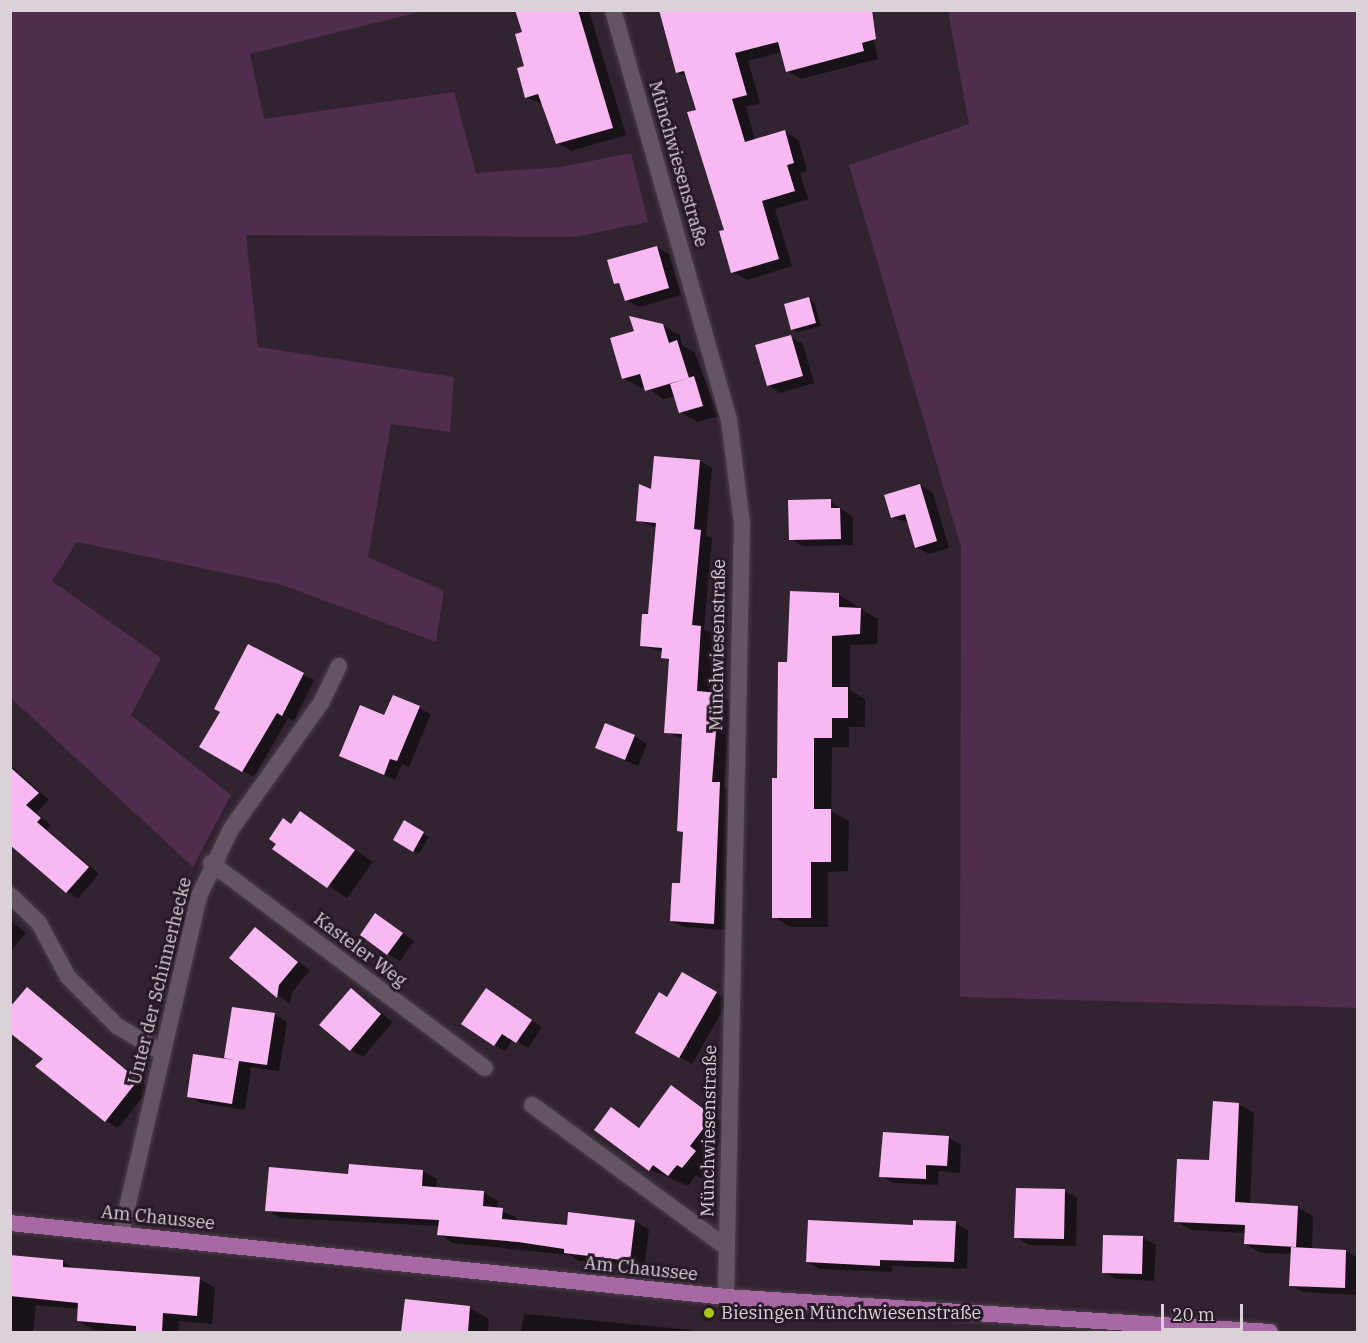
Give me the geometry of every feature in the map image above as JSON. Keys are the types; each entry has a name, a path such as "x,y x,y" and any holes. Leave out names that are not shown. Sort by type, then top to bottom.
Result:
{"main road":[{"name":"Am Chaussee","path":"10,1223 726,1297 1270,1332"}],"street":[{"name":"Münchwiesenstraße","path":"613,10 729,419 742,524 726,1297"},
{"name":"Unter der Schinnerhecke","path":"121,1234 161,1052 199,896 211,863 231,829 321,702 339,666"},
{"name":"Kasteler Weg","path":"211,863 485,1068"},
{"path":"10,895 39,923 68,977 117,1026 161,1052"},
{"path":"532,1105 726,1247"}],"shaded area":[{"path":"10,11 424,11 250,54 264,119 454,92 476,173 561,167 631,153 648,222 575,237 246,235 258,347 454,377 450,432 391,424 368,557 444,591 436,642 282,585 77,542 52,581 161,658 131,715 231,795 193,867 11,698"},
{"path":"948,11 1357,11 1357,1008 960,997 961,547 849,165 969,124"}],"building":[{"path":"515,10 578,10 613,128 556,144 538,94 525,98 517,68 524,66 515,34 522,32"},
{"path":"659,10 872,10 876,39 862,43 864,51 786,72 778,42 735,53 747,95 732,99 745,142 785,130 794,163 787,165 795,191 762,201 779,259 731,273 719,231 724,230 687,112 696,110 684,71 676,73"},
{"path":"657,246 669,288 625,301 619,283 614,284 607,260"},
{"path":"809,297 816,323 791,330 784,304"},
{"path":"629,316 663,324 669,343 677,340 689,378 645,391 640,374 622,379 610,338 634,331"},
{"path":"791,335 803,376 767,386 755,345"},
{"path":"694,376 703,406 679,413 670,384"},
{"path":"654,456 700,460 694,529 701,530 692,625 701,626 697,691 719,693 712,782 720,782 714,924 670,921 672,883 680,883 683,832 677,831 682,734 664,733 669,659 661,658 662,648 640,646 642,614 648,614 656,523 636,521 639,484 651,489"},
{"path":"920,484 937,541 915,548 905,514 891,518 884,495"},
{"path":"831,499 831,508 840,508 841,539 789,540 788,500"},
{"path":"790,591 839,593 839,607 861,608 860,634 832,636 832,687 848,687 848,718 832,718 832,738 814,738 814,809 831,809 831,862 811,862 811,918 772,918 772,778 777,778 778,662 787,662"},
{"path":"248,644 304,673 282,716 277,713 242,772 199,747 220,712 214,709"},
{"path":"393,695 420,706 397,761 390,759 384,775 339,756 360,705 384,715"},
{"path":"605,723 635,735 625,760 595,748"},
{"path":"10,767 39,793 26,805 41,818 37,822 89,867 66,893 10,845"},
{"path":"300,811 355,850 327,888 272,849 276,844 269,839 283,818 291,824"},
{"path":"404,820 424,832 413,852 393,840"},
{"path":"375,913 403,933 387,955 360,935"},
{"path":"255,927 298,962 279,985 277,998 229,958"},
{"path":"682,972 717,992 679,1058 635,1033 659,992 667,997"},
{"path":"27,987 138,1080 105,1122 35,1066 43,1059 10,1033 10,1007"},
{"path":"351,988 381,1014 350,1051 319,1025"},
{"path":"486,988 532,1020 516,1043 502,1034 494,1046 461,1024"},
{"path":"232,1007 275,1013 267,1065 239,1061 232,1104 187,1097 193,1054 234,1060 224,1058"},
{"path":"671,1085 713,1116 690,1146 696,1151 682,1168 677,1165 668,1176 653,1165 649,1171 594,1130 611,1107 639,1128"},
{"path":"1213,1101 1239,1103 1235,1202 1298,1206 1296,1247 1244,1244 1245,1225 1174,1222 1177,1159 1209,1160"},
{"path":"883,1132 949,1136 947,1166 926,1165 926,1179 879,1177"},
{"path":"349,1164 423,1170 422,1186 484,1191 483,1206 503,1208 502,1219 567,1225 568,1212 635,1220 630,1261 564,1253 564,1249 518,1242 437,1235 439,1220 265,1211 269,1167 348,1174"},
{"path":"1016,1188 1065,1189 1064,1239 1014,1238"},
{"path":"808,1220 913,1225 913,1220 956,1221 954,1262 880,1260 880,1266 806,1262"},
{"path":"1103,1235 1143,1236 1142,1274 1102,1273"},
{"path":"1291,1247 1346,1250 1345,1288 1289,1286"},
{"path":"10,1255 63,1260 63,1267 200,1277 197,1316 163,1313 162,1332 136,1332 136,1326 77,1321 78,1303 10,1296"},
{"path":"405,1299 470,1306 468,1332 401,1332"}],"place":[{"name":"Biesingen Münchwiesenstraße","path":"709,1313"}]}
